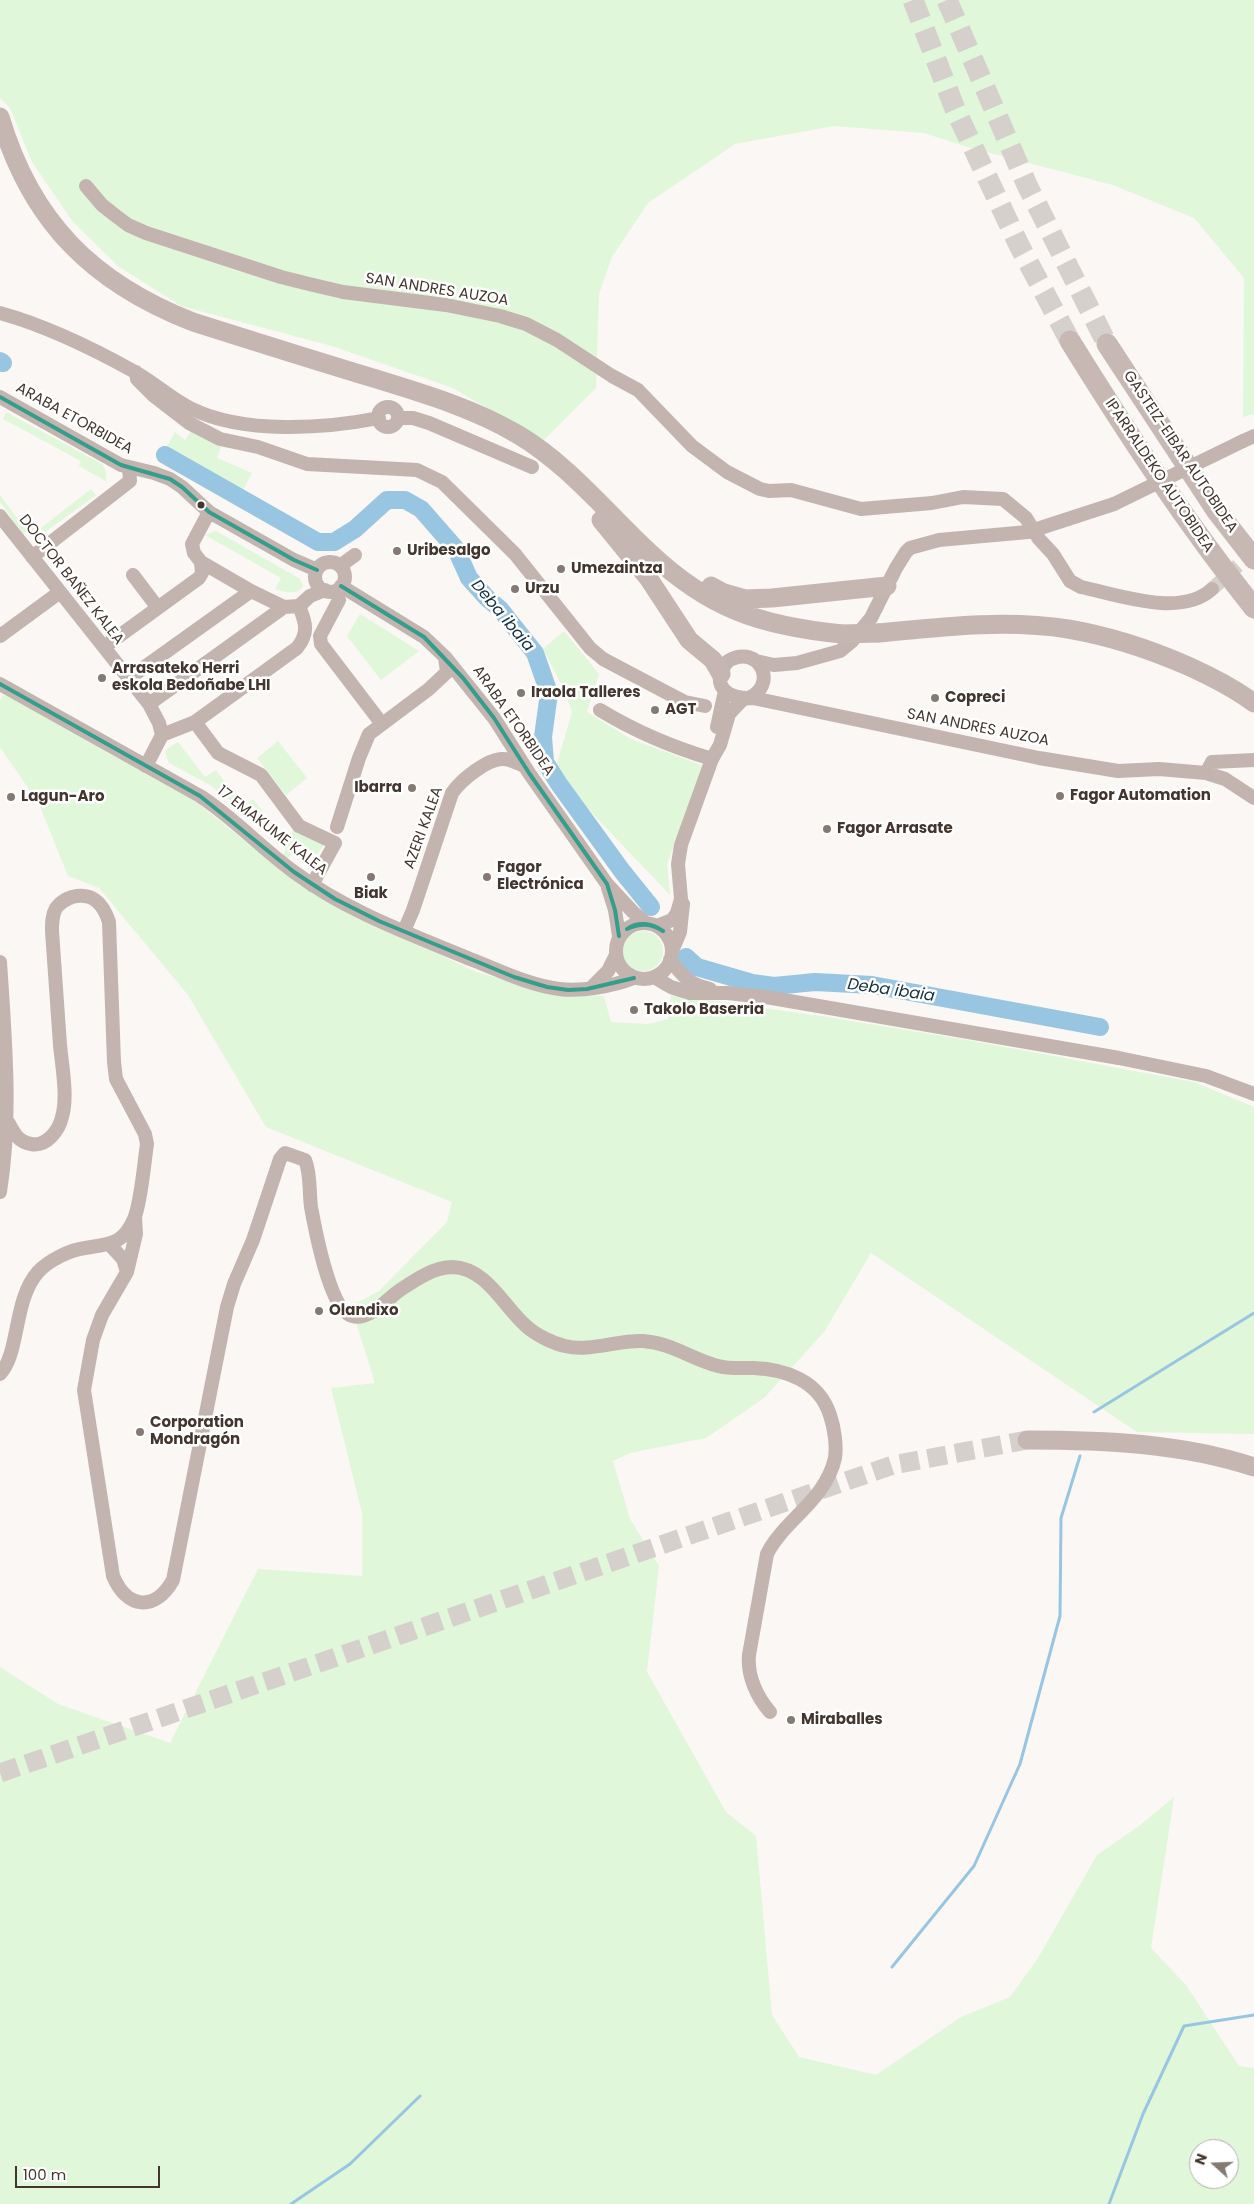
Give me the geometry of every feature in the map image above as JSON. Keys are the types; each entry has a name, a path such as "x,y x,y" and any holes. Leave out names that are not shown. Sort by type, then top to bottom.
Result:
{"highway":[{"name":"IPARRALDEKO AUTOBIDEA","path":"1070,341 1144,459 1190,524 1254,608"},
{"name":"GASTEIZ-EIBAR AUTOBIDEA","path":"1107,344 1211,502 1254,559"}],"main road":[{"path":"0,117 20,171 43,211 62,236 86,260 129,292 193,322 429,395 496,423 538,448 591,494 649,552 693,588 716,602 742,614 772,624 802,630 842,634 988,625 1067,629 1115,639 1161,654 1205,674 1254,703"},
{"path":"538,448 569,481 620,542 649,579 689,640 713,660 723,684"},
{"path":"591,494 621,514 695,577 724,593 745,599 772,598 887,586"},
{"path":"1027,1440 1087,1440 1155,1445 1254,1467"}],"street":[{"name":"SAN ANDRES AUZOA","path":"86,186 102,205 128,225 146,233 281,277 343,292 472,310 526,324 558,340 612,376 638,390 692,446 721,468 755,488 770,492 791,490 861,509 932,503 963,497 1003,499 1026,518 1035,530 1039,540 1053,554 1070,581 1081,587 1171,604 1195,600 1212,589"},
{"path":"0,313 58,333 136,372 164,393 192,409 230,421 252,425 297,426 339,424 379,418 382,410 388,407 394,409 398,418 413,418 429,423 532,467"},
{"path":"136,372 137,379 161,402 189,423 220,439 258,447 307,464 417,470 442,482 515,554 585,643 596,653 603,659 685,702 705,706 718,721"},
{"name":"ARABA ETORBIDEA","path":"0,397 129,468 154,473 170,479 210,512 294,560 317,570"},
{"path":"712,759 723,684 723,666 735,657 750,657 756,661 774,664 797,662 840,651 852,641 871,618 906,552 918,546 939,540 987,537 1035,530 1114,504 1248,439"},
{"path":"32,557 130,481 129,468"},
{"path":"210,512 192,544 194,553 201,562 284,607 299,606 310,596 325,590 340,593"},
{"name":"DOCTOR BAÑEZ KALEA","path":"0,516 149,704 159,723 162,735"},
{"path":"340,566 355,555"},
{"path":"104,647 199,578 202,573 201,562"},
{"path":"325,590 317,584 317,570 328,562 340,566 344,574 340,593 320,636 321,644 382,724"},
{"path":"133,575 158,608"},
{"path":"128,679 252,591"},
{"path":"0,636 60,592"},
{"name":"ARABA ETORBIDEA","path":"340,593 424,638 445,657 475,693 607,884 633,912 652,924"},
{"path":"146,766 162,735 195,722 289,654 304,639 306,626 299,606"},
{"path":"149,704 284,607"},
{"path":"337,827 359,758 369,734 429,690 447,672 445,657"},
{"path":"756,661 764,674 761,688"},
{"path":"616,955 622,969 634,978 647,979 661,973 671,956 680,932 684,912 678,864 681,845 712,759 720,745 729,714 744,699 752,697 778,673 797,662"},
{"name":"17 EMAKUME KALEA","path":"0,684 219,809 274,857 312,885 391,925 405,928 427,941 543,986 568,989 592,987 634,978"},
{"name":"SAN ANDRES AUZOA","path":"723,684 732,696 744,699 754,698 1039,758 1118,771 1159,769 1206,773 1225,779 1254,798"},
{"path":"705,706 718,695 723,684"},
{"path":"600,710 627,727 669,746 712,759"},
{"path":"195,722 218,753 261,775 299,826 335,843 312,885"},
{"path":"494,761 500,754 504,734"},
{"path":"494,761 503,759 524,766"},
{"path":"1206,773 1212,762 1254,760"},
{"name":"AZERI KALEA","path":"405,928 452,792 468,776 494,761"},
{"name":"ARABA ETORBIDEA","path":"607,884 615,910 619,936"},
{"path":"8,1122 22,1142 34,1145 47,1142 57,1130 63,1116 63,1075 52,917 57,907 66,899 81,895 92,897 105,910 109,922 116,1079 145,1134 147,1144 135,1217 136,1234 127,1272 102,1315 93,1340 84,1390 113,1576 124,1596 134,1601 156,1600 166,1593 173,1580 227,1307 234,1284 253,1240 280,1159 285,1154 294,1154 305,1160 308,1167 312,1208 324,1265 334,1294 343,1310 349,1315 358,1318 431,1271 456,1268 474,1274 496,1292 526,1326 562,1346 581,1348 627,1341 665,1344 710,1364 722,1367 770,1369 800,1378 812,1385 824,1399 830,1414 835,1458 821,1487 805,1509 774,1542 767,1554 748,1664 758,1696 770,1712"},
{"path":"592,987 608,971 616,955 619,936 631,926 672,920 677,912 681,898"},
{"path":"652,924 668,936 671,956 685,979 695,985 728,994"},
{"path":"0,962 8,1122 0,1192"},
{"path":"654,977 671,987 690,993 772,998 840,1008 1119,1058 1206,1076 1254,1094"},
{"path":"5,1160 22,1142"},
{"path":"0,1374 8,1363 24,1298 38,1272 64,1254 84,1248 110,1245 124,1236 135,1217"},
{"path":"110,1245 124,1259 127,1272"}],"green space":[{"path":"0,0 1254,0 1254,414 1243,417 1244,278 1194,218 1113,185 967,147 924,133 834,126 735,144 648,203 612,257 599,294 596,388 543,441 453,388 332,346 181,306 118,266 73,222 32,162 10,108 0,98"},
{"path":"6,412 102,464 106,471 106,481 79,466 81,461 3,419"},
{"path":"191,431 221,447 217,458 252,473 243,490 167,446 175,432 185,440"},
{"path":"91,489 96,495 37,538 29,529 23,534 0,502 0,495 23,526 33,519 41,528"},
{"path":"216,531 300,579 303,586 294,592 275,589 281,578 205,535"},
{"path":"360,614 419,651 381,680 347,636"},
{"path":"564,631 599,674 587,712 631,739 704,766 667,864 670,895 572,792 556,767 572,712 564,690 543,649"},
{"path":"4,693 112,755 186,794 300,885 314,894 476,972 553,993 604,996 611,1022 648,1024 668,1019 671,995 827,1017 967,1040 1194,1082 1254,1107 1254,1434 1137,1432 871,1253 824,1332 764,1398 706,1438 630,1453 613,1461 630,1519 659,1566 647,1672 726,1812 756,1836 772,2015 799,2057 876,2075 961,2017 1010,1997 1038,1958 1097,1855 1139,1826 1174,1797 1151,1948 1186,1985 1239,2066 1254,2068 1254,2204 0,2204 0,1667 58,1704 170,1743 258,1569 362,1576 362,1513 331,1388 375,1383 351,1306 379,1291 447,1222 452,1202 266,1127 188,995 99,888 68,876 39,804 0,747 0,700"},
{"path":"278,741 307,778 286,795 257,758"},
{"path":"178,742 205,777 216,770 243,807 253,799 279,833 272,835 264,830 210,785 169,763 165,753 167,749"},
{"path":"294,827 325,843 317,855 299,843 288,859 283,856"},
{"path":"643,931 657,937 663,951 657,965 643,971 629,965 623,951 629,937"}],"waterway":[{"name":"Deba ibaia","path":"165,455 318,542 334,542 355,529 387,500 405,500 421,509 456,549 469,578 500,609 535,653 549,693 543,737 545,762 622,871 651,907"},
{"name":"Deba ibaia","path":"686,957 697,967 752,983 774,986 815,982 872,985 1100,1027"},
{"path":"1094,1412 1254,1313"},
{"path":"892,1967 974,1866 1020,1764 1060,1616 1061,1518 1080,1456"},
{"path":"1109,2204 1143,2114 1184,2026 1254,2015"},
{"path":"291,2204 350,2164 420,2096"}],"tunnel":[{"path":"913,0 955,109 1019,245 1070,341"},
{"path":"947,0 1027,185 1107,344"},
{"path":"1212,589 1254,551"},
{"path":"0,1773 893,1465 1027,1440"}],"transit line":[{"path":"0,397 121,465 170,479 182,487 209,512 294,560 317,570"},
{"path":"341,586 424,637 463,678 494,718 529,773 607,884 615,910 619,936"},
{"path":"0,684 200,796 294,872 335,899 379,921 514,977 547,987 568,990 587,989 634,978"},
{"path":"627,929 631,926 645,924 663,931"},
{"path":"627,929 645,925 654,926 663,931"}],"place":[{"name":"Uribesalgo","path":"397,551"},
{"name":"Umezaintza","path":"561,569"},
{"name":"Urzu","path":"515,589"},
{"name":"Arrasateko Herri eskola Bedoñabe LHI","path":"102,678"},
{"name":"Iraola Talleres","path":"521,693"},
{"name":"Copreci","path":"935,698"},
{"name":"AGT","path":"655,710"},
{"name":"Ibarra","path":"412,788"},
{"name":"Fagor Automation","path":"1060,796"},
{"name":"Lagun-Aro","path":"11,797"},
{"name":"Fagor Arrasate","path":"827,829"},
{"name":"Biak","path":"371,877"},
{"name":"Fagor Electrónica","path":"487,877"},
{"name":"Takolo Baserria","path":"634,1010"},
{"name":"Olandixo","path":"319,1311"},
{"name":"Corporation Mondragón","path":"140,1432"},
{"name":"Miraballes","path":"791,1720"}]}
